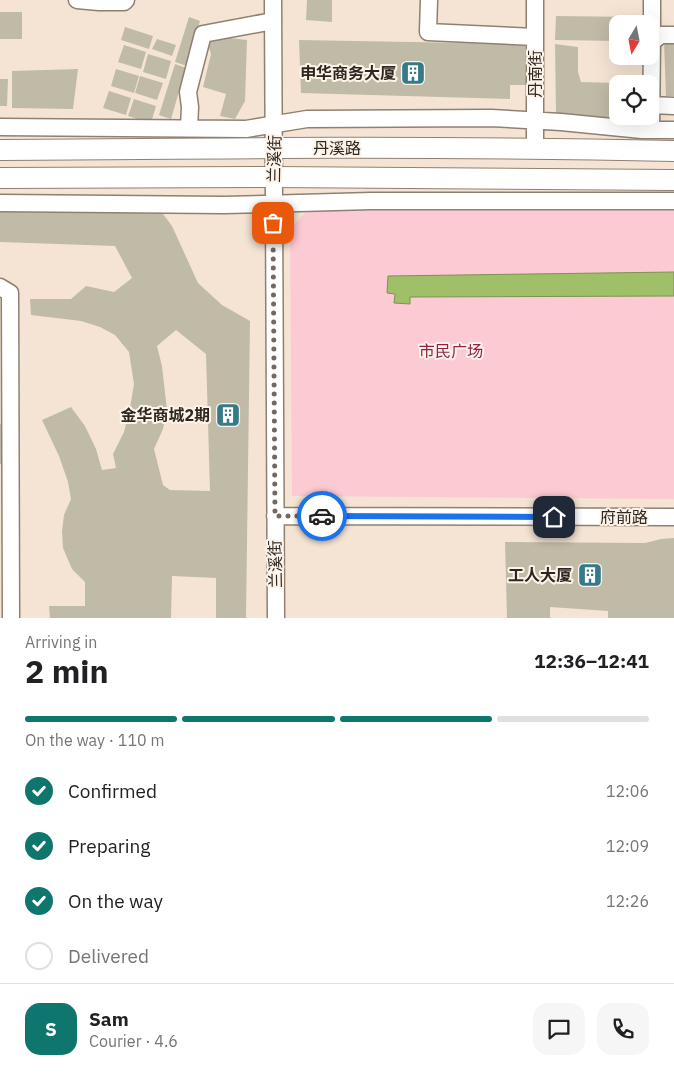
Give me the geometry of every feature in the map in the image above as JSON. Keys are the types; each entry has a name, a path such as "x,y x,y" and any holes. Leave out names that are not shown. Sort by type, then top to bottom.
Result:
{"main road":[{"name":"丹溪路","path":"0,150 535,148 674,151"},
{"name":"丹溪路","path":"0,178 273,177 674,180"}],"street":[{"path":"77,0 124,2 126,0"},
{"name":"兰溪街","path":"273,0 276,618"},
{"path":"428,0 428,32 535,37"},
{"name":"丹南街","path":"535,0 535,148"},
{"path":"652,0 652,15"},
{"path":"189,128 190,106 188,92 203,34 273,21"},
{"path":"659,36 661,34 674,35"},
{"path":"659,105 674,106"},
{"path":"0,127 246,129 307,119 491,118 604,128 674,130"},
{"path":"652,125 652,130"},
{"path":"0,203 224,205 371,201 674,201"},
{"path":"0,287 10,293 5,304 5,416 11,618"},
{"name":"府前路","path":"275,516 674,517"}],"green space":[{"name":"市民广场","path":"312,205 674,205 674,499 292,496 290,229"}],"shaded area":[{"path":"674,272 674,296 410,297 410,304 394,303 395,294 387,293 388,276"}],"building":[{"path":"307,0 332,0 332,22 306,20"},
{"path":"0,12 22,12 22,39 0,39"},
{"path":"556,16 609,17 609,41 555,40"},
{"path":"189,17 200,21 187,66 175,62"},
{"path":"125,27 153,36 149,49 121,40"},
{"path":"230,38 247,40 245,101 235,119 220,116 226,94 203,87 211,54 207,42"},
{"path":"157,39 176,45 172,56 152,49"},
{"name":"申华商务大厦","path":"299,40 525,44 526,85 510,85 510,99 301,93"},
{"path":"664,41 674,41 674,96 666,96"},
{"path":"555,44 578,47 578,72 581,82 609,83 609,120 582,119 556,113"},
{"path":"124,45 146,52 141,69 118,62"},
{"path":"148,54 171,61 166,79 143,72"},
{"path":"175,64 186,68 171,119 159,115"},
{"path":"78,69 73,109 12,108 12,71"},
{"path":"116,69 139,76 134,93 111,86"},
{"path":"140,76 163,83 157,100 135,93"},
{"path":"0,79 8,79 7,106 0,106"},
{"path":"109,91 131,98 126,115 103,108"},
{"path":"134,99 156,106 151,123 128,116"},
{"name":"金华商城2期","path":"0,206 160,210 172,226 198,283 222,305 250,321 246,618 216,618 216,578 172,576 171,618 50,618 49,606 85,606 85,582 72,569 63,548 62,531 64,515 71,499 68,482 59,456 42,420 71,407 85,426 96,449 102,470 116,468 113,454 124,432 134,384 129,352 115,335 100,327 81,321 31,315 30,299 71,299 86,286 114,292 132,278 115,246 0,242","holes":["176,330 206,354 210,491 170,490 163,485 154,449 163,429 167,410 162,366 157,346"]},
{"path":"0,424 2,424 3,464 0,464"},
{"name":"工人大厦","path":"674,538 674,618 608,618 608,611 550,607 550,618 507,618 505,542 645,543"}],"way so far":[{"path":"273,223 275,516 322,516"}],"place":[{"name":"申华商务大厦","path":"413,73"},
{"name":"金华商城2期","path":"228,415"},
{"name":"工人大厦","path":"590,575"}],"route":[{"path":"322,516 554,517"}]}
